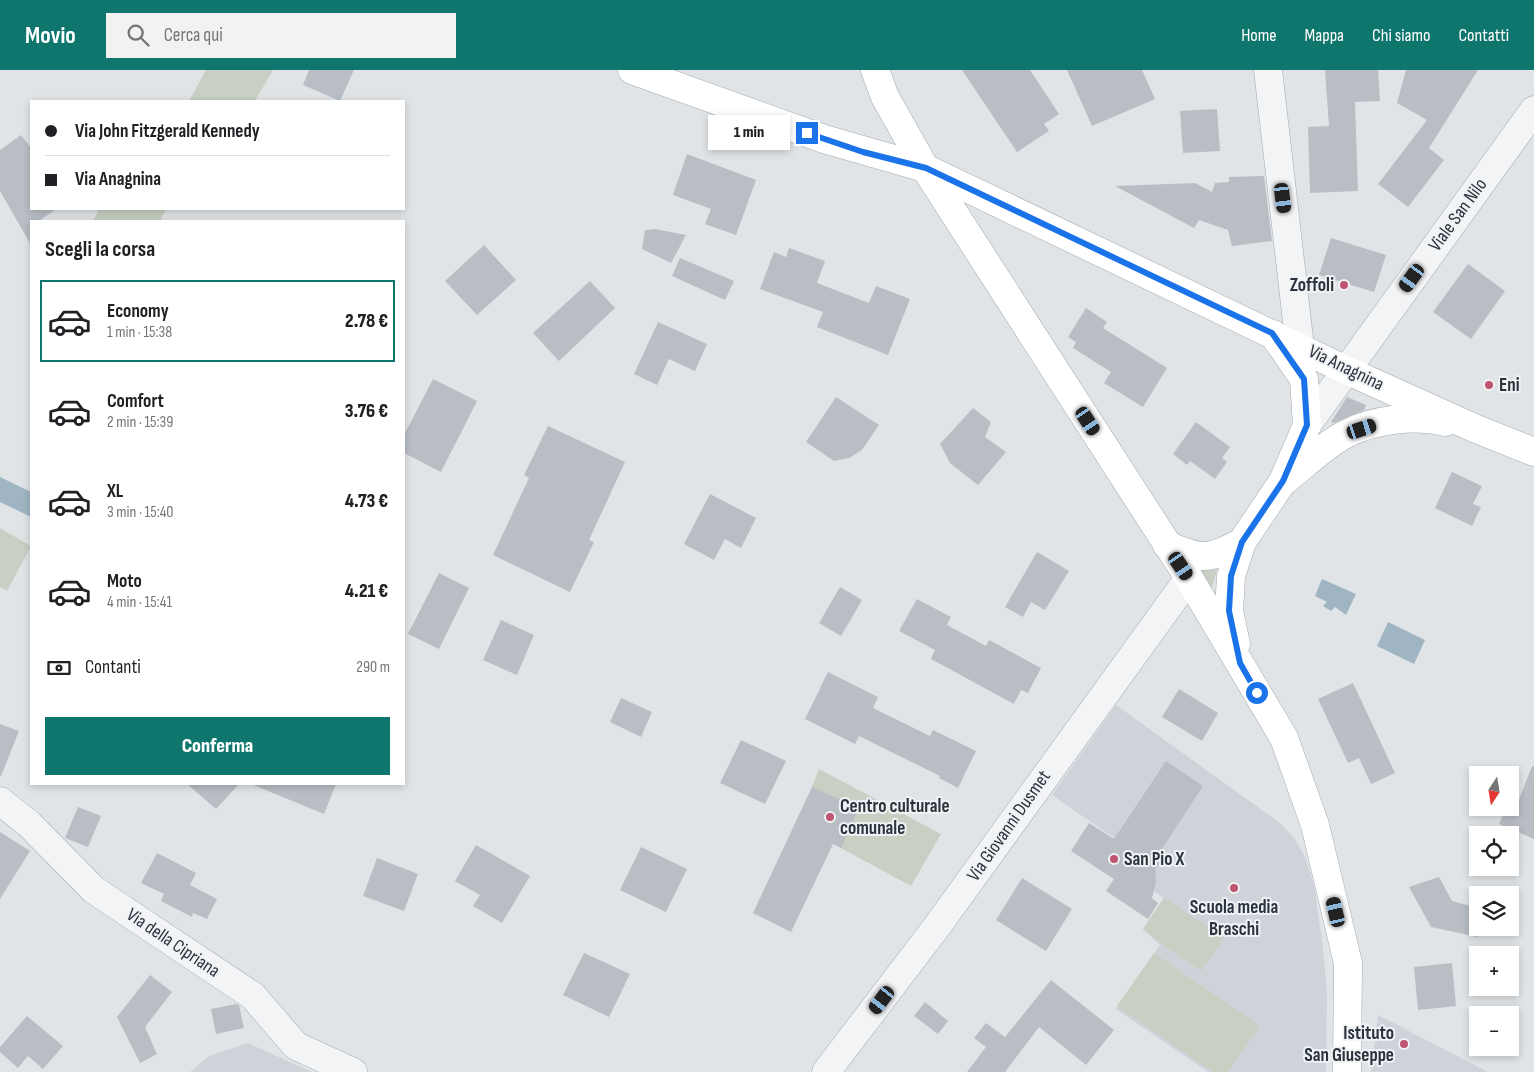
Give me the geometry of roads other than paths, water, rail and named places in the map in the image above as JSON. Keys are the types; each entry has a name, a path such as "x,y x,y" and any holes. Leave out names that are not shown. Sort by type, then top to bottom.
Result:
{"main road":[{"name":"Via Anagnina","path":"632,70 824,139 926,168 1346,370 1474,428 1534,452"},
{"path":"875,70 884,97 926,168 1189,578 1284,738 1315,825 1348,963 1347,1072"},
{"path":"965,229 966,221 974,208 981,205 1001,204"},
{"path":"1240,663 1229,611 1231,576 1242,542 1283,481 1307,425 1304,379 1272,333"},
{"path":"1283,481 1347,433 1391,419 1431,418 1474,428"},
{"path":"1167,545 1192,556 1216,556 1242,542"}],"street":[{"path":"1268,70 1300,347"},
{"name":"Viale San Nilo","path":"1307,425 1534,110"},
{"name":"Via Giovanni Dusmet","path":"826,1072 934,931 1189,578"},
{"name":"Via della Cipriana","path":"0,801 29,824 94,890 253,996 296,1046 353,1072"}],"water":[{"path":"0,477 30,492 30,517 0,502"},
{"path":"1322,579 1356,594 1346,615 1335,607 1331,611 1323,606 1327,602 1315,596"},
{"path":"1388,622 1425,640 1414,664 1377,646"}],"place":[{"name":"Zoffoli","path":"1344,285"},
{"name":"Eni","path":"1489,385"},
{"name":"Centro culturale comunale","path":"830,817"},
{"name":"San Pio X","path":"1114,859"},
{"name":"Scuola media Braschi","path":"1234,888"},
{"name":"Istituto San Giuseppe","path":"1404,1044"}]}
